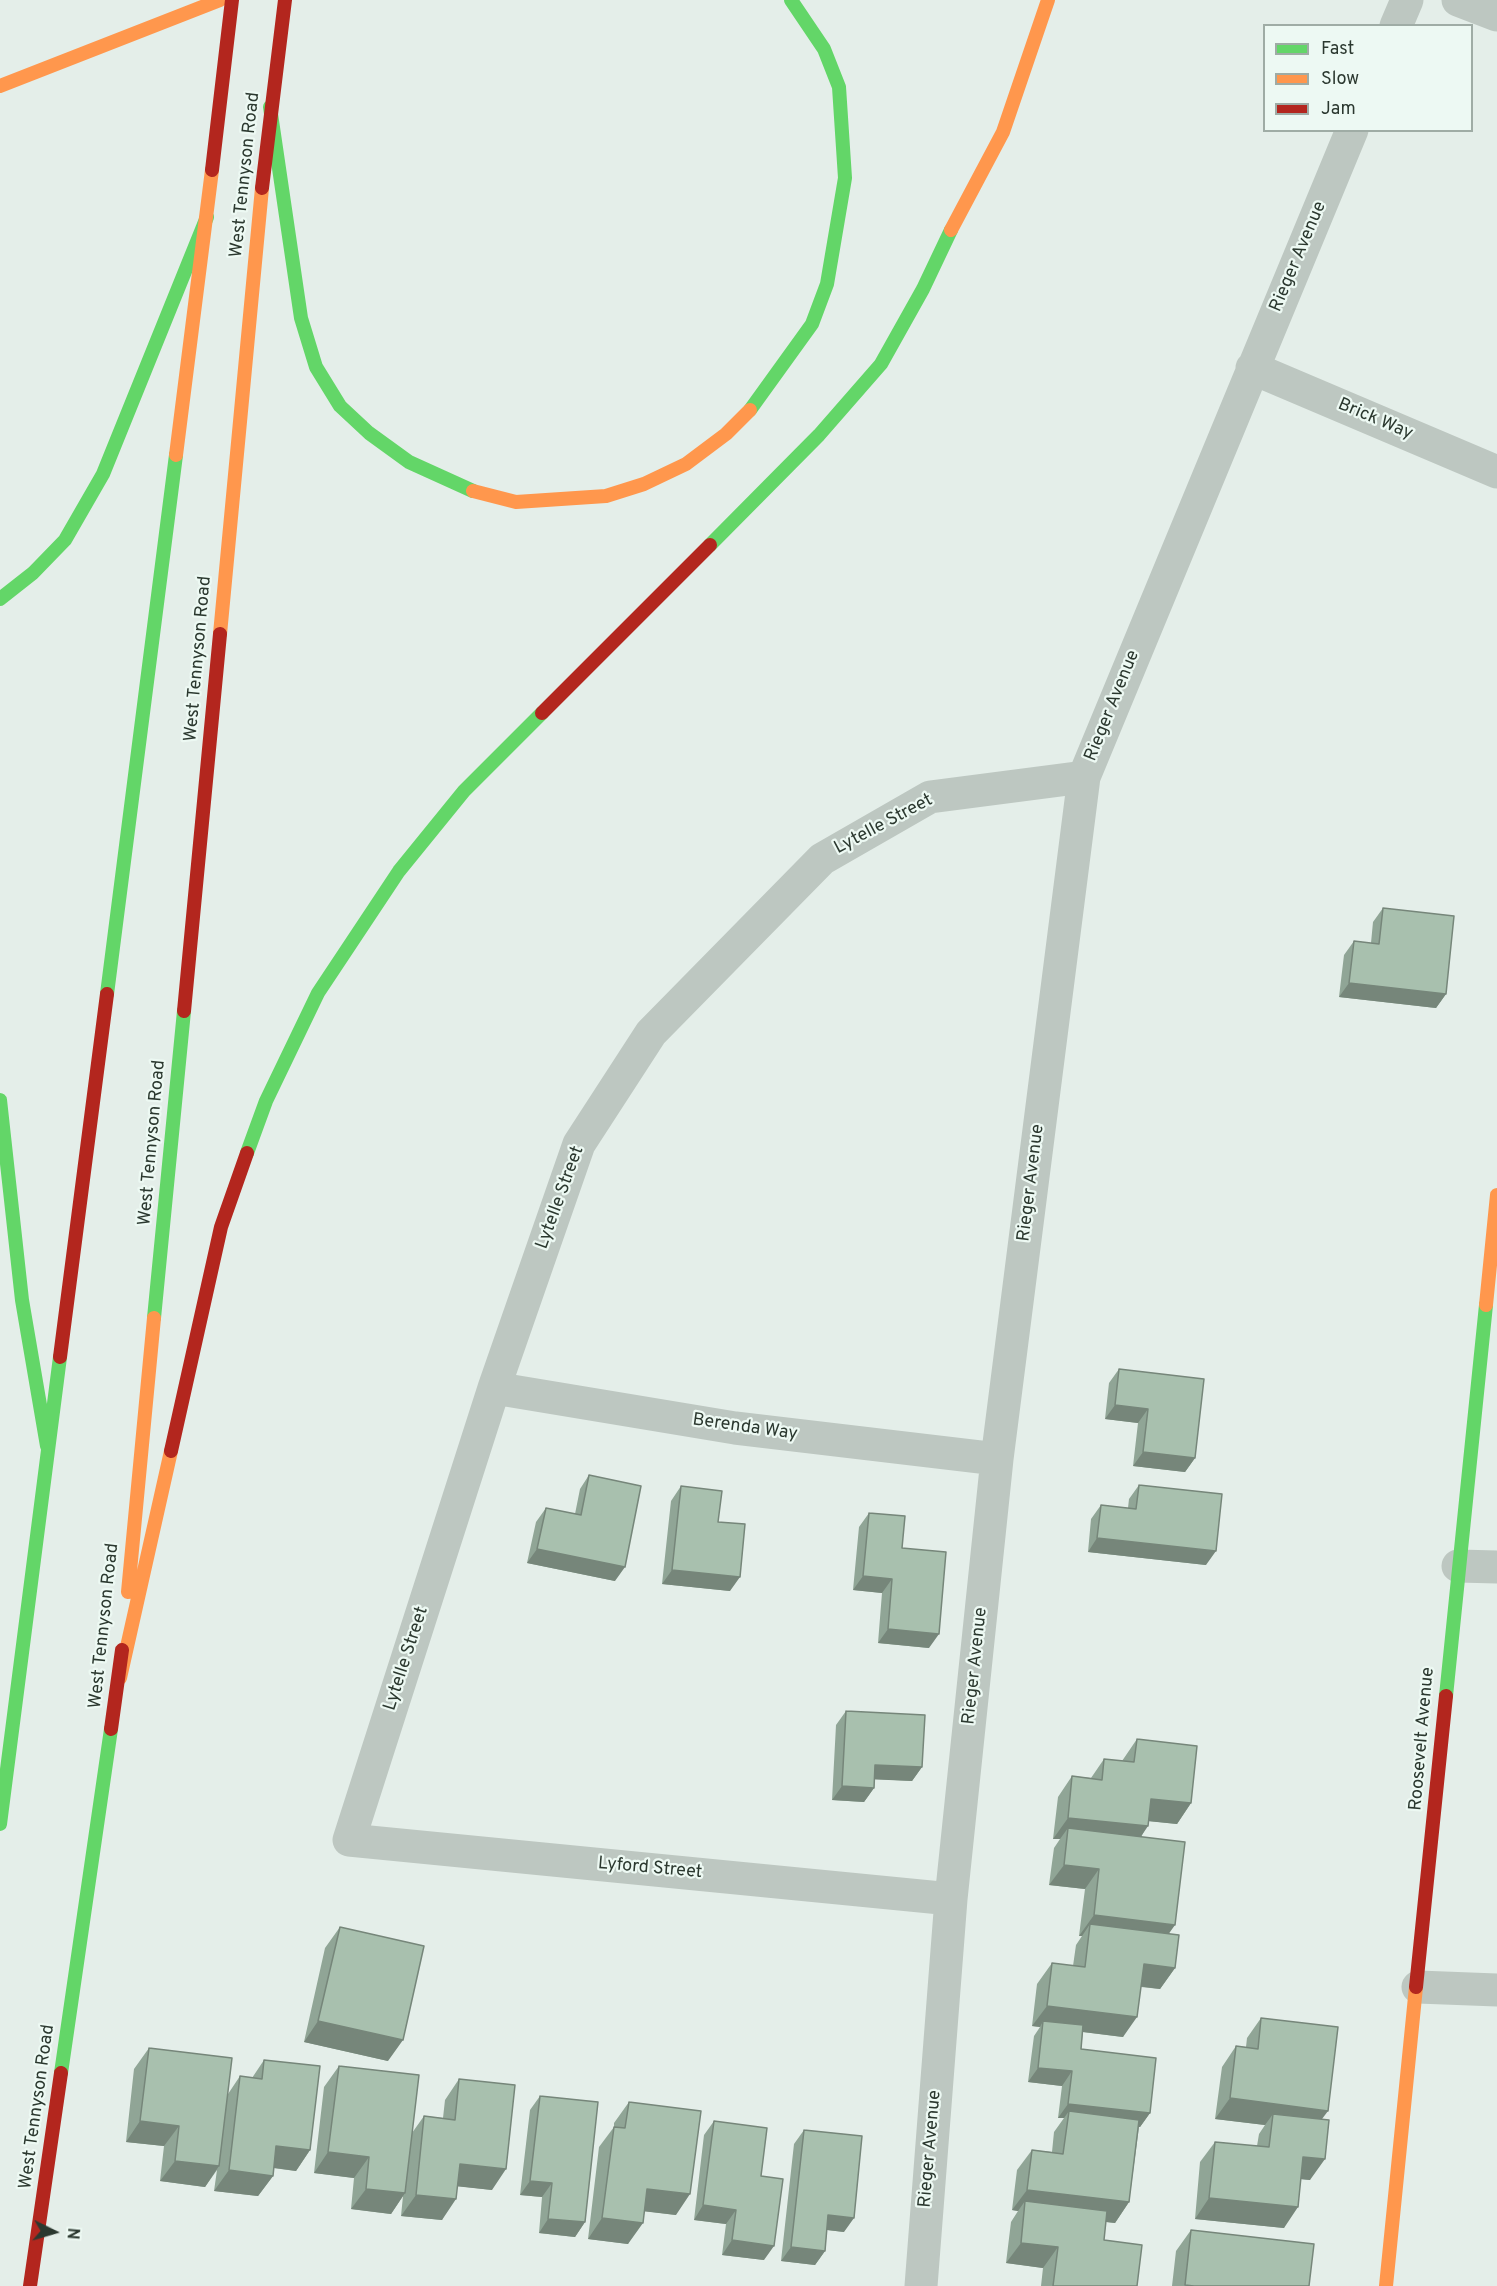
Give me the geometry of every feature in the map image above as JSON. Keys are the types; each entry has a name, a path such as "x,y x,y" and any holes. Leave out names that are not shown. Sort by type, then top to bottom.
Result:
{"main road":[{"path":"0,86 220,0"},
{"name":"West Tennyson Road","path":"0,1824 207,217 232,0"},
{"name":"West Tennyson Road","path":"30,2286 120,1678 270,107 285,0"},
{"path":"270,107 301,318 316,367 340,406 369,433 409,462 482,495 516,502 606,496 644,484 686,464 726,434 757,403 786,366 812,324 826,284 838,231 845,178 843,139 839,87 824,49 791,0"},
{"path":"120,1678 221,1227 266,1101 318,993 399,871 464,791 819,435 881,364 923,289 958,215 1003,132 1048,0"},
{"path":"0,599 33,573 65,540 103,474 207,217"},
{"path":"0,1101 7,1145 22,1300 47,1446"},
{"name":"Roosevelt Avenue","path":"1386,2286 1497,1195"}],"street":[{"path":"1397,24 1407,0"},
{"path":"1458,0 1497,15"},
{"name":"Rieger Avenue","path":"921,2286 951,1899 997,1459 1084,777 1351,132"},
{"name":"Brick Way","path":"1252,368 1497,472"},
{"name":"Lytelle Street","path":"349,1840 494,1388 579,1144 651,1033 822,859 930,797 1084,777"},
{"name":"Berenda Way","path":"494,1388 735,1428 997,1459"},
{"path":"1458,1566 1497,1567"},
{"name":"Lyford Street","path":"349,1840 951,1899"},
{"path":"1418,1987 1497,1990"}],"building":[{"path":"1383,908 1454,916 1446,994 1349,983 1354,941 1379,944"},
{"path":"1119,1369 1204,1379 1195,1458 1143,1452 1148,1409 1115,1405"},
{"path":"589,1475 641,1486 625,1567 537,1549 546,1508 581,1515"},
{"path":"1139,1485 1222,1494 1216,1551 1097,1538 1101,1505 1136,1509"},
{"path":"681,1486 722,1491 718,1522 745,1524 740,1577 672,1570"},
{"path":"869,1513 905,1516 902,1548 946,1552 939,1634 888,1629 892,1579 863,1576"},
{"path":"846,1711 925,1715 922,1767 875,1765 874,1788 842,1786"},
{"path":"1137,1739 1197,1746 1191,1803 1151,1799 1148,1826 1068,1818 1072,1776 1102,1780 1104,1759 1134,1762"},
{"path":"1068,1828 1185,1842 1175,1925 1094,1915 1099,1869 1064,1865"},
{"path":"1090,1924 1179,1935 1175,1968 1144,1964 1137,2017 1047,2006 1052,1963 1085,1967"},
{"path":"340,1927 424,1946 403,2040 318,2021"},
{"path":"1261,2018 1338,2027 1328,2111 1230,2098 1236,2046 1258,2049"},
{"path":"1043,2021 1083,2025 1081,2049 1156,2058 1150,2113 1068,2104 1072,2071 1038,2068"},
{"path":"149,2048 232,2058 219,2166 175,2161 179,2126 140,2121"},
{"path":"264,2060 320,2066 310,2150 276,2146 273,2176 229,2170 240,2076 262,2079"},
{"path":"339,2066 419,2075 405,2193 366,2189 369,2157 328,2152"},
{"path":"459,2079 515,2085 506,2169 460,2164 456,2199 416,2195 424,2116 455,2120"},
{"path":"540,2096 598,2102 585,2222 548,2219 552,2183 530,2181"},
{"path":"629,2102 701,2111 690,2194 647,2189 643,2223 602,2218 614,2127 625,2128"},
{"path":"1069,2111 1139,2120 1129,2202 1027,2190 1032,2150 1063,2154"},
{"path":"1273,2114 1329,2120 1325,2159 1303,2157 1298,2207 1209,2198 1215,2142 1269,2147"},
{"path":"714,2121 767,2128 761,2176 783,2179 774,2246 732,2240 736,2210 703,2205"},
{"path":"804,2130 862,2136 854,2218 828,2215 825,2251 791,2247"},
{"path":"1025,2201 1107,2211 1104,2240 1142,2245 1137,2286 1053,2286 1058,2247 1021,2243"},
{"path":"1191,2230 1314,2244 1309,2286 1185,2285"}],"traffic: fast":[{"path":"750,410 812,324 827,284 845,178 839,87 824,49 791,0"},
{"path":"270,107 301,318 316,367 340,406 369,433 409,462 473,491"},
{"path":"0,599 33,573 65,540 103,474 207,217"},
{"path":"710,545 819,435 881,364 923,289 951,230"},
{"path":"107,994 176,455"},
{"path":"247,1153 266,1101 318,993 399,871 464,791 542,713"},
{"path":"154,1318 184,1011"},
{"path":"0,1100 22,1300 47,1446"},
{"path":"1446,1696 1486,1305"},
{"path":"0,1824 60,1357"},
{"path":"61,2073 111,1729"}],"traffic: slow":[{"path":"0,86 220,0"},
{"path":"951,230 1003,132 1048,0"},
{"path":"176,455 212,170"},
{"path":"220,634 262,188"},
{"path":"473,491 516,502 606,496 644,484 686,464 726,434 750,410"},
{"path":"1486,1305 1497,1195"},
{"path":"128,1592 154,1318"},
{"path":"120,1678 171,1451"},
{"path":"1386,2286 1416,1987"}],"traffic: jam":[{"path":"212,170 232,0"},
{"path":"262,188 285,0"},
{"path":"542,713 710,545"},
{"path":"184,1011 220,634"},
{"path":"60,1357 107,994"},
{"path":"171,1451 221,1227 247,1153"},
{"path":"111,1729 122,1650"},
{"path":"1416,1987 1446,1696"},
{"path":"30,2286 61,2073"}]}
